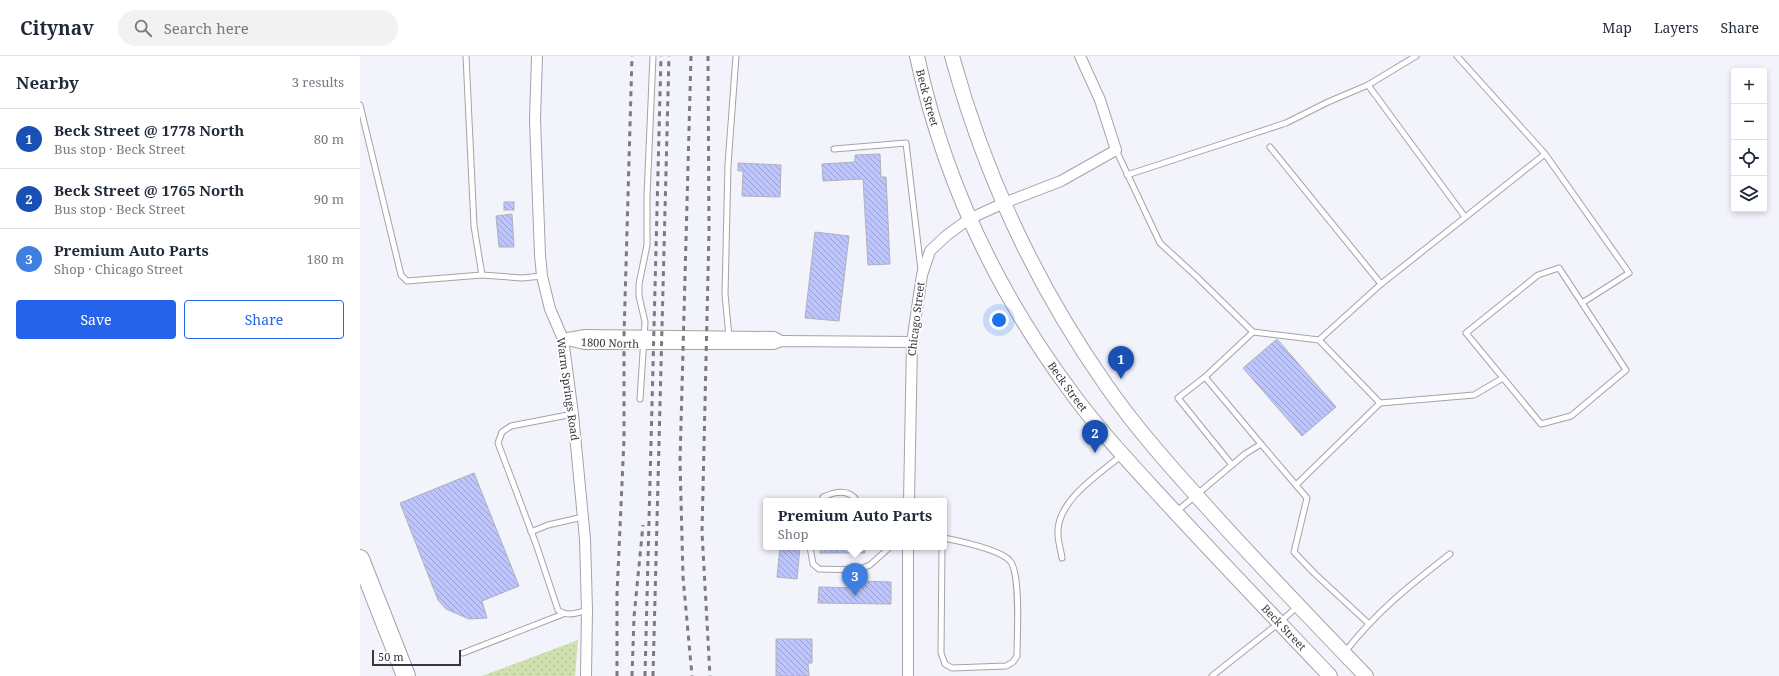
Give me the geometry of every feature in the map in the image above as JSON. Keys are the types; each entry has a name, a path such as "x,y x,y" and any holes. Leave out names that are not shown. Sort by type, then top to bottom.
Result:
{"highway":[{"path":"360,559 406,676"}],"main road":[{"name":"Beck Street","path":"917,56 942,147 969,219 1005,291 1026,327 1070,391 1122,455 1330,676"},
{"path":"952,56 972,123 1004,203 1044,284 1085,354 1133,422 1196,495 1366,676"}],"street":[{"name":"Warm Springs Road","path":"537,56 538,228 542,276 550,309 563,339 573,414 585,539 587,610 586,676"},
{"path":"1080,56 1100,100 1116,150"},
{"name":"Chicago Street","path":"909,498 912,342 922,275 930,251 947,234 969,219 1004,203 1061,182 1116,150"},
{"name":"1800 North","path":"563,339 585,335 644,340 774,344 781,341"},
{"name":"1800 North","path":"644,340 729,337 774,338 781,341 912,342"},
{"path":"908,550 908,676"}],"lane":[{"path":"466,56 474,226 482,275"},
{"path":"640,399 645,322 639,296 639,284 647,245 647,196 653,56"},
{"path":"729,337 725,294 728,165 736,56"},
{"path":"1127,175 1286,123 1328,102 1368,85 1416,56"},
{"path":"1457,56 1545,154 1629,273 1582,303"},
{"path":"1368,85 1465,217"},
{"path":"360,105 401,275 407,282 482,275 522,278 542,276"},
{"path":"834,148 906,143 922,275"},
{"path":"1270,147 1381,284"},
{"path":"1116,150 1160,243 1253,332 1319,340 1380,403"},
{"path":"1319,340 1381,284 1545,154"},
{"path":"1559,268 1582,303 1626,370 1571,416 1541,424 1466,332 1538,275 1559,268"},
{"path":"1232,465 1178,398 1205,378 1253,332"},
{"path":"1205,378 1307,498 1294,552 1314,573 1368,623"},
{"path":"1296,485 1380,403 1474,395 1503,378"},
{"path":"563,614 558,610 498,443 502,432 511,426 573,414"},
{"path":"1175,512 1232,465 1261,444"},
{"path":"1062,558 1058,533 1064,509 1087,484 1122,455"},
{"path":"823,498 834,492 848,493 854,498"},
{"path":"531,532 548,525 583,517"},
{"path":"942,550 941,653 945,664 952,668 1006,666 1013,662 1017,656 1017,577 1012,562 1004,555 947,539"},
{"path":"811,550 813,564 819,569 858,570 870,565 881,550"},
{"path":"1344,653 1368,623 1401,592 1450,554"},
{"path":"1212,676 1279,623 1299,605"},
{"path":"463,653 563,614 587,610"}],"green space":[{"path":"578,640 575,676 482,676"}],"building":[{"path":"880,154 881,177 886,177 890,264 868,265 863,179 823,181 822,164 855,162 855,155"},
{"path":"738,163 781,165 780,197 742,196 743,171 738,171"},
{"path":"504,202 514,202 514,210 504,210"},
{"path":"512,214 514,247 499,247 496,216"},
{"path":"815,232 849,236 839,321 805,318"},
{"path":"1277,339 1336,407 1302,436 1243,368"},
{"path":"474,473 519,586 482,601 487,618 469,619 446,609 438,600 400,503"},
{"path":"780,550 800,550 797,579 777,577"},
{"path":"820,550 865,550 865,553 820,553"},
{"path":"860,581 891,582 891,604 818,603 819,587 859,588"},
{"path":"776,639 812,639 812,663 808,663 809,676 776,676"}],"railway":[{"path":"617,676 617,594 624,439 624,336 632,56"},
{"path":"645,676 661,56"},
{"path":"653,676 669,56"},
{"path":"691,56 680,461 683,577 692,676"},
{"path":"708,56 709,231 702,532 710,676"},
{"path":"632,676 634,617 643,525"}],"place":[{"name":"Beck Street @ 1778 North","path":"1121,379"},
{"name":"Beck Street @ 1765 North","path":"1095,453"},
{"name":"Premium Auto Parts","path":"855,596"}]}
